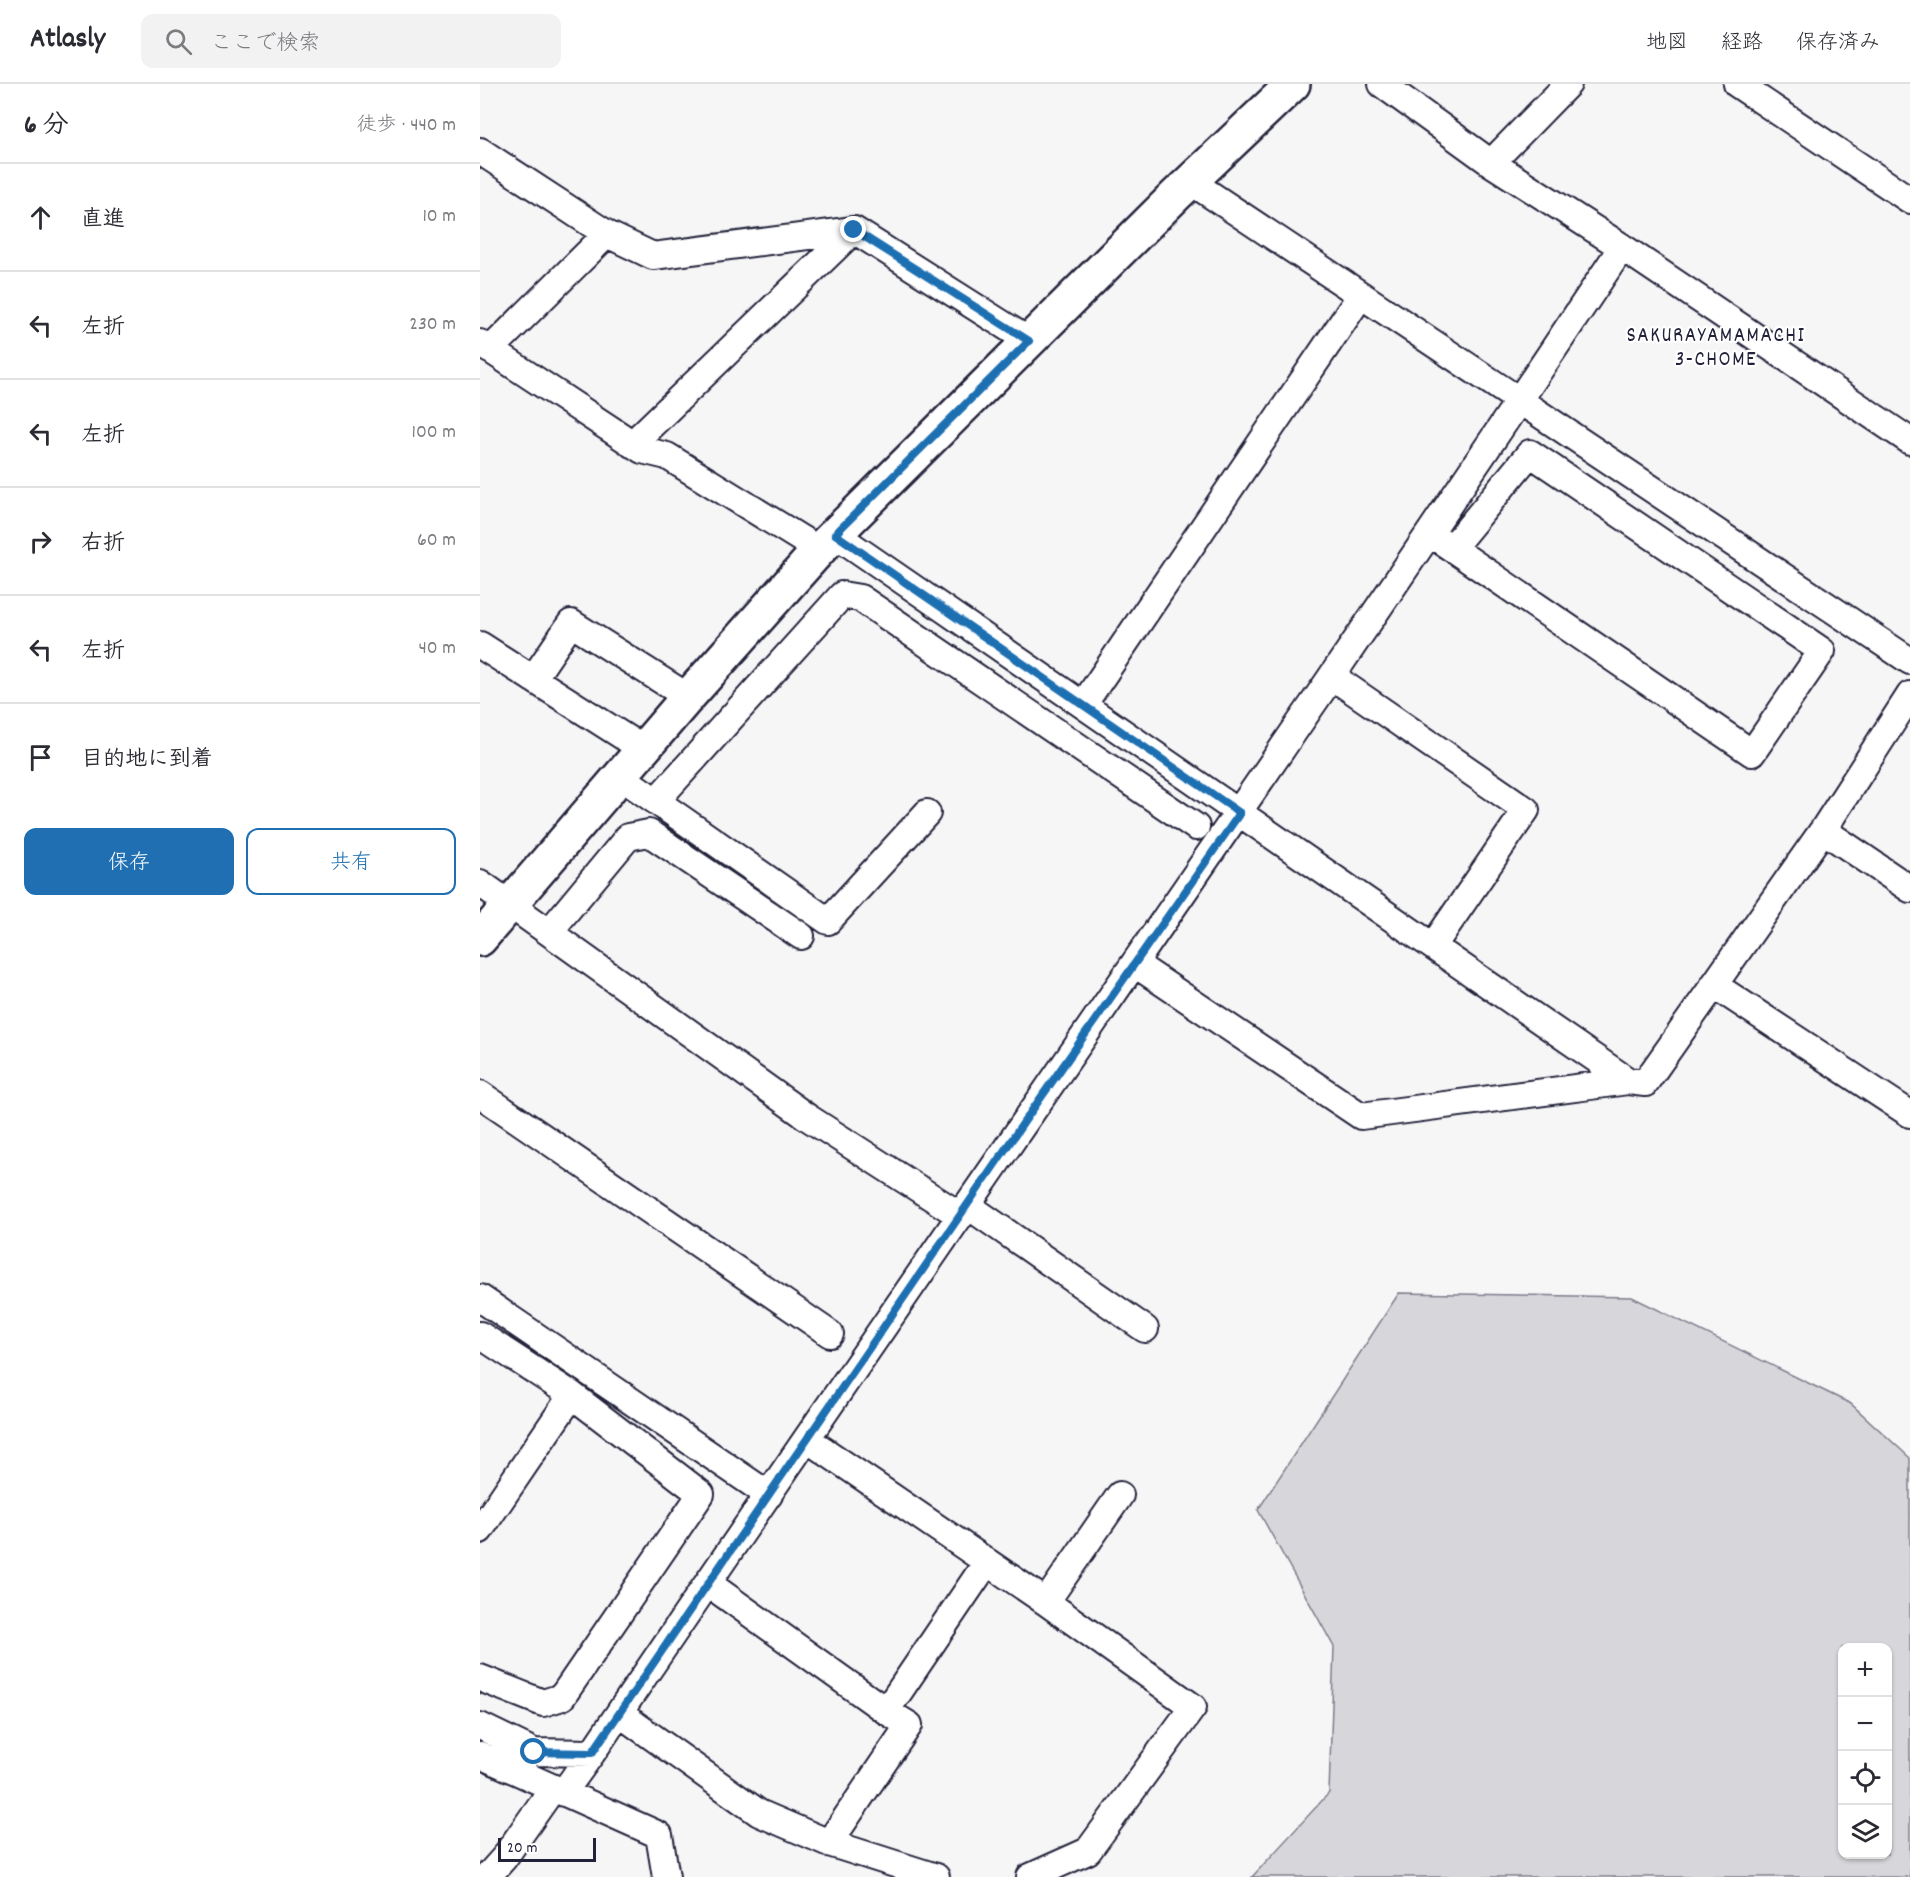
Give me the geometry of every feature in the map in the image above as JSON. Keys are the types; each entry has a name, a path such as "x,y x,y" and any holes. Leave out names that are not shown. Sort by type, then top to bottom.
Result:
{"street":[{"path":"480,939 688,697 827,542 1191,181 1293,84"},
{"path":"1382,84 1491,163 1622,247 1910,441"},
{"path":"1491,163 1568,84"},
{"path":"1737,84 1910,200"},
{"path":"480,151 608,234 653,256 854,230 1029,341"},
{"path":"1191,181 1910,662"},
{"path":"632,444 854,230"},
{"path":"608,234 485,346 632,444 642,450 667,456 827,542 1083,705 1628,1081"},
{"path":"487,1877 592,1753 1431,534 1622,247"},
{"path":"1083,705 1361,295"},
{"path":"1431,534 1752,753 1822,651 1530,453 1452,548"},
{"path":"656,801 842,595 860,598 1196,827"},
{"path":"533,679 571,623 688,697"},
{"path":"480,645 643,749"},
{"path":"1333,677 1526,810 1432,946"},
{"path":"1135,964 1361,1116 1628,1081 1645,1083 1823,830 1910,695"},
{"path":"620,776 828,921 927,813"},
{"path":"1823,830 1910,889"},
{"path":"550,932 628,837 649,833 801,936"},
{"path":"480,883 807,1117 964,1210 1145,1329"},
{"path":"1714,985 1910,1114"},
{"path":"480,1094 830,1334"},
{"path":"480,1298 769,1494"},
{"path":"480,1335 572,1395 701,1494 562,1697 543,1703 480,1678"},
{"path":"480,1530 572,1395"},
{"path":"807,1439 1046,1602 1193,1707 1088,1851 1030,1877"},
{"path":"1046,1602 1120,1496"},
{"path":"886,1711 987,1562"},
{"path":"709,1584 886,1711 909,1725 829,1843"},
{"path":"619,1713 759,1813 829,1843 936,1877"},
{"path":"480,1726 534,1752 592,1753"},
{"path":"480,1755 659,1835 666,1877"}],"shaded area":[{"path":"1399,1293 1632,1297 1851,1404 1910,1458 1910,1877 1252,1877 1329,1793 1334,1647 1258,1510"}],"district":[{"name":"SAKURAYAMAMACHI 3-CHOME","path":"1716,349"}],"route":[{"path":"534,1752 592,1753 1026,1119 1240,813 835,534 1029,341 854,230"}]}
